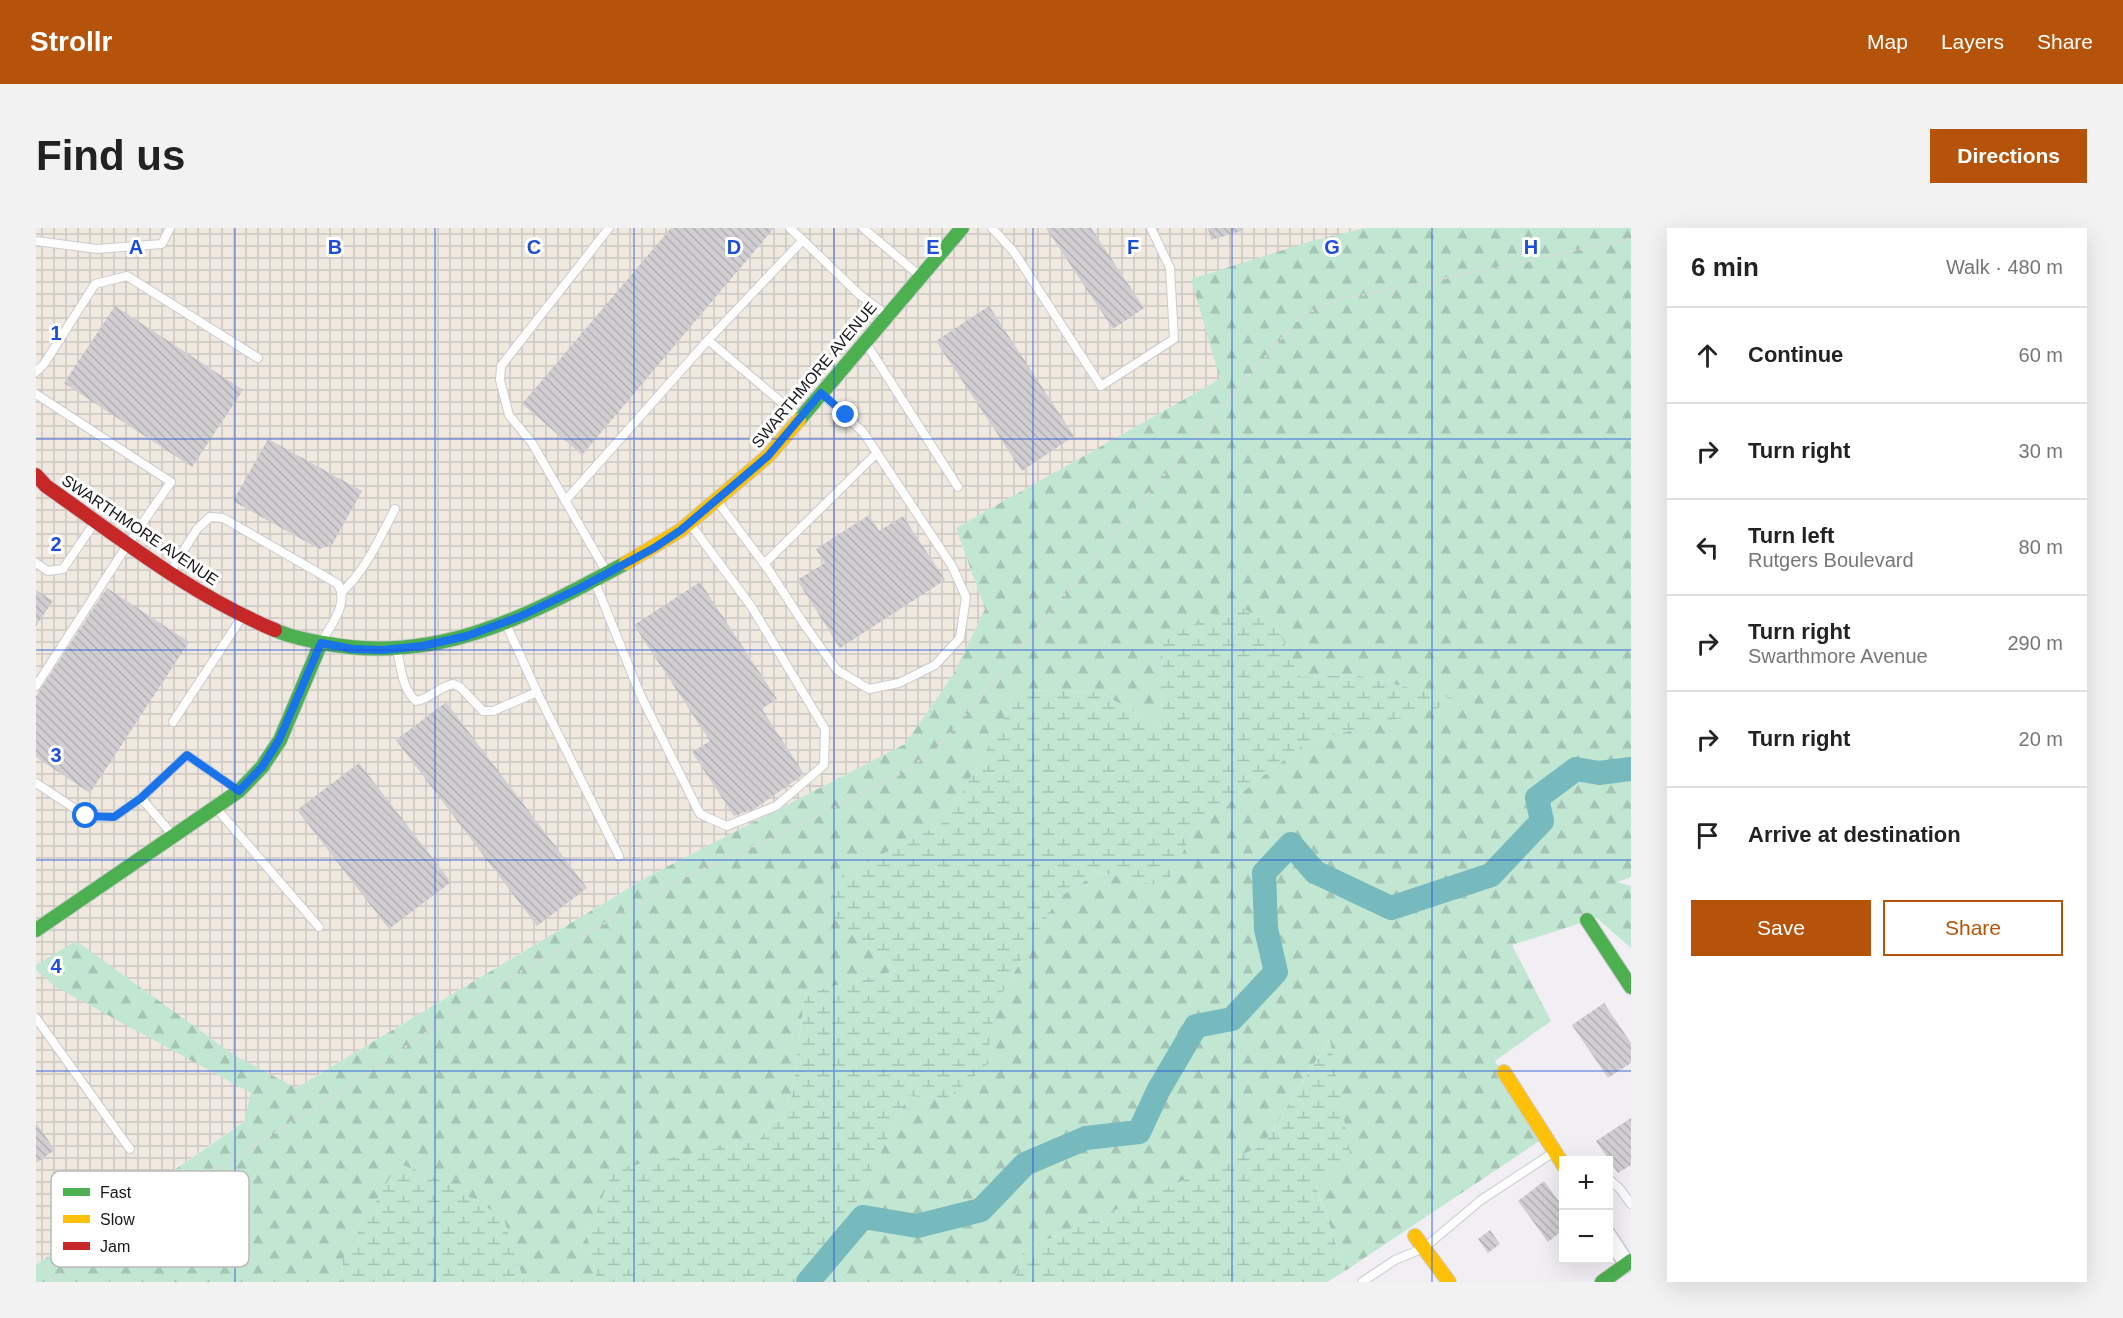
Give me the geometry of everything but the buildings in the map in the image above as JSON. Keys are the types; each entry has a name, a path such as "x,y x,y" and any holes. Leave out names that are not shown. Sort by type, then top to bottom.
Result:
{"street":[{"name":"SWARTHMORE AVENUE","path":"36,475 46,486 170,573 243,616 288,636 353,649 422,646 467,636 505,622 594,581 654,548 690,523 768,456 962,228"},
{"path":"36,930 239,791 262,767 279,740 321,643"},
{"path":"1587,920 1631,987"},
{"path":"1504,1072 1559,1159"},
{"path":"1415,1236 1449,1282"},
{"path":"1602,1282 1629,1263 1613,1242"}],"lane":[{"path":"36,241 97,249 162,244 170,228"},
{"path":"607,573 532,442 509,415 500,381 501,366 609,228"},
{"path":"790,228 860,295 886,315"},
{"path":"863,228 920,276"},
{"path":"992,228 1014,252 1101,386 1174,339 1170,268 1151,228"},
{"path":"565,501 708,340 803,240"},
{"path":"36,372 44,364 95,284 127,276 258,358"},
{"path":"708,340 800,418"},
{"path":"865,341 958,488"},
{"path":"716,500 764,564 837,670 869,689 899,683 935,665 960,638 966,597 952,566 863,432 821,393"},
{"path":"36,394 171,482 128,544 36,687"},
{"path":"764,564 877,453"},
{"path":"342,592 354,581 364,566 395,509"},
{"path":"170,573 197,529 210,517 223,518 338,584 342,592 342,604 321,643"},
{"path":"36,563 48,572 63,569 95,521"},
{"path":"594,581 640,694 700,814 727,826 776,806 824,765 825,729 750,606 690,523"},
{"path":"173,722 243,616"},
{"path":"505,622 537,692 620,856"},
{"path":"396,648 409,696 416,701 425,699 453,684 460,687 483,711 493,711 537,692"},
{"path":"36,783 86,816 114,817 141,798 187,755 239,791"},
{"path":"141,798 174,836"},
{"path":"216,807 319,927"},
{"path":"36,1018 130,1149"},
{"path":"1362,1282 1395,1260 1424,1248 1481,1200 1555,1152"},
{"path":"1613,1183 1631,1204"}],"path":[{"path":"215,1171 362,1077 480,995 685,877 794,828 898,776 939,747 1159,482 1303,315 1336,300 1631,238"},
{"path":"49,1282 71,1267"}],"shaded area":[{"path":"36,228 1371,228 1220,379 956,528 985,609 953,675 905,744 649,876 269,1104 172,1171 51,1171 51,1255 36,1265"}],"green space":[{"path":"1365,228 1631,228 1631,877 1617,882 1631,886 1631,948 1597,918 1512,945 1551,1021 1495,1061 1544,1138 1345,1271 1316,1185 1329,1040 1262,1146 1024,1250 1013,1282 818,1282 908,1096 946,1099 985,1067 995,1005 1058,898 1099,872 1165,887 1194,830 1307,742 1463,701 1356,675 1300,677 1276,625 1163,640 1161,728 1100,692 1020,690 946,821 832,881 834,918 896,971 805,993 792,1096 759,1140 614,1170 587,1235 597,1282 524,1282 503,1217 343,1259 342,1282 36,1282 36,1265 51,1255 51,1267 249,1267 249,1171 173,1171 244,1122 251,1093 56,987 36,970 36,965 76,941 234,1055 296,1088 649,876 905,744 953,675 985,609 956,528 1220,379 1191,279 1312,241"},
{"path":"1234,604 1276,625 1300,677 1356,675 1465,701 1307,742 1194,830 1165,887 1099,872 1058,898 995,1005 986,1067 946,1099 908,1096 818,1282 597,1282 587,1235 614,1169 759,1140 792,1096 805,993 896,971 834,918 832,881 946,821 1020,690 1100,692 1161,728 1163,640"},
{"path":"1330,1039 1351,1159 1316,1186 1345,1271 1327,1282 1013,1282 1024,1250 1262,1146"},
{"path":"398,1163 445,1182 503,1217 524,1282 342,1282 343,1259"}],"waterway":[{"path":"808,1282 863,1217 917,1226 981,1210 1025,1164 1086,1138 1139,1132 1158,1091 1196,1026 1232,1019 1276,972 1266,929 1264,873 1291,844 1315,872 1391,908 1491,875 1542,821 1537,798 1576,769 1599,773 1631,769"}],"traffic: fast":[{"path":"799,420 962,228"},
{"path":"275,630 311,641 365,648 405,648 443,642 518,617 626,563"},
{"path":"36,930 239,791 262,767 280,740 321,643"},
{"path":"1587,920 1631,987"},
{"path":"1602,1282 1631,1261"}],"traffic: slow":[{"path":"626,563 681,530 768,456 799,420"},
{"path":"1504,1072 1559,1158"},
{"path":"1415,1236 1449,1282"}],"traffic: jam":[{"path":"36,475 46,486 185,583 244,616 275,630"}],"route":[{"path":"86,816 114,817 141,798 187,755 239,791 262,767 279,740 321,643 353,649 383,650 422,646 467,636 519,617 580,588 654,548 681,530 768,456 821,393 846,415"}]}
